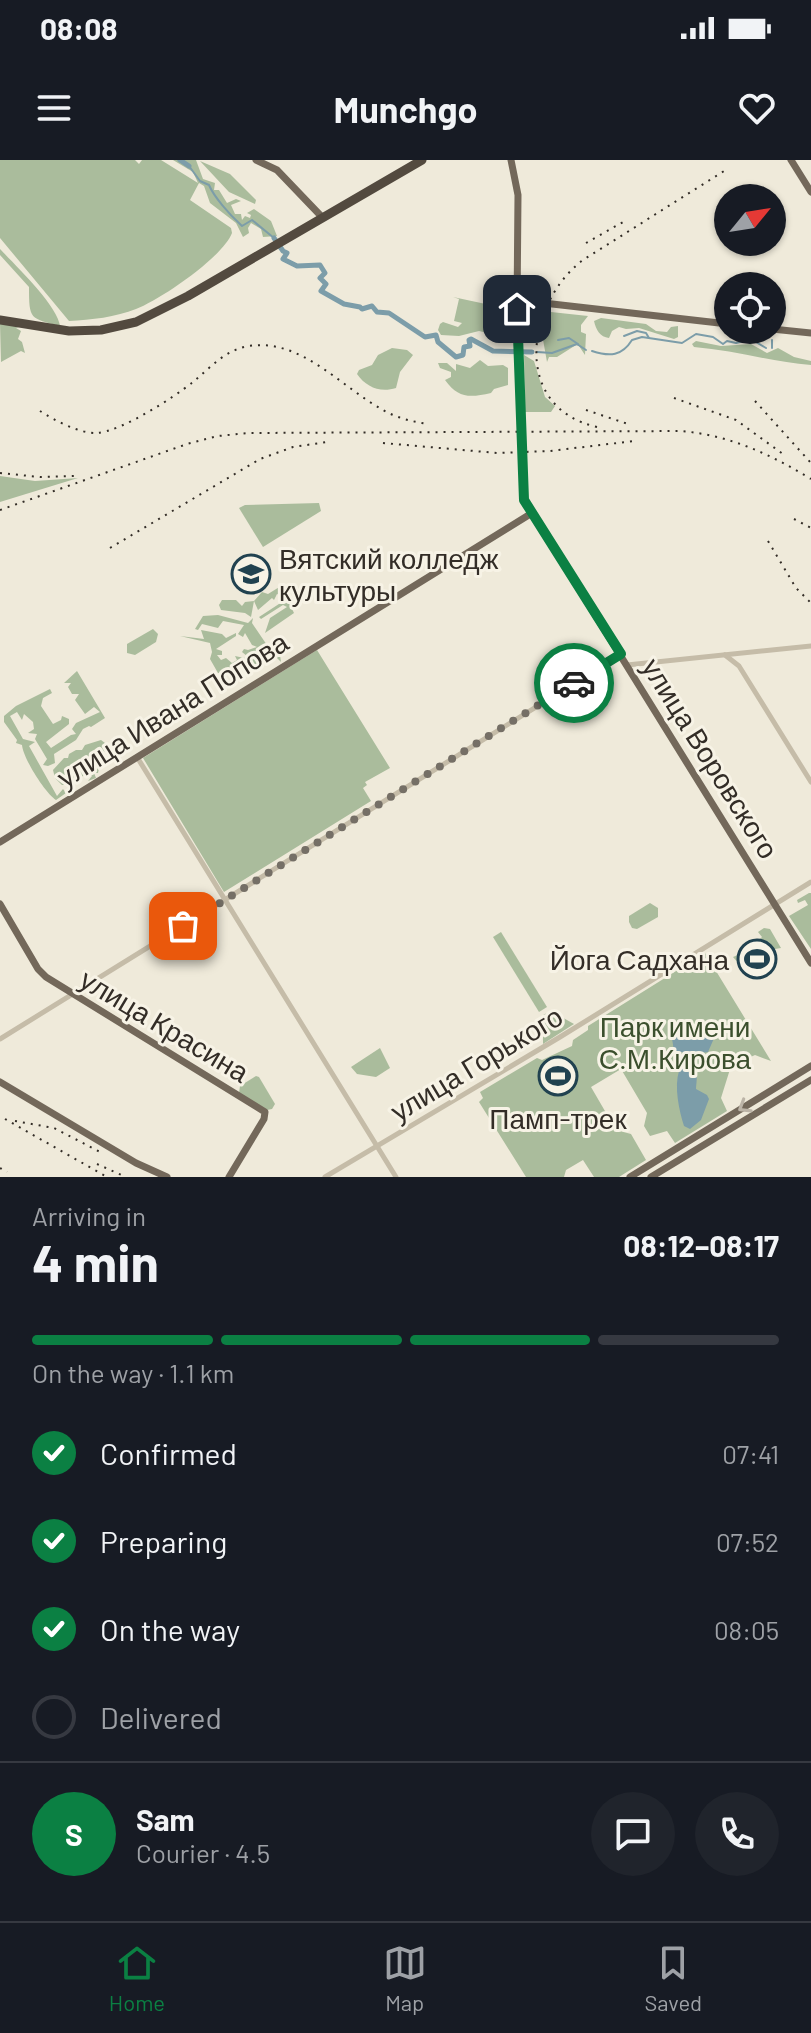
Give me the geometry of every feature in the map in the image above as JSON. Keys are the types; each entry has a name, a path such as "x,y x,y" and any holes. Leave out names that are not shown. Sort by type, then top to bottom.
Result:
{"highway":[{"path":"0,318 69,331 128,325 160,312 419,160"}],"main road":[{"path":"256,160 277,170 322,217"},
{"name":"улица Воровского","path":"511,160 518,195 517,300 524,500 811,963"},
{"path":"794,160 811,184"},
{"path":"794,160 811,192"},
{"path":"517,300 714,322"},
{"path":"786,330 811,333"},
{"name":"улица Ивана Попова","path":"0,842 532,513"},
{"name":"улица Красина","path":"0,904 41,973 71,995 265,1114 231,1175"},
{"path":"630,1177 811,1066"},
{"path":"651,1177 811,1080"},
{"path":"0,1082 136,1163 167,1177"}],"street":[{"path":"627,665 811,646"},
{"path":"739,666 747,652"},
{"path":"0,1039 621,654"},
{"path":"724,655 739,666 811,782"},
{"path":"137,756 396,1177"},
{"name":"улица Горького","path":"325,1177 811,882"}],"green space":[{"path":"0,160 135,160 139,164 142,160 161,160 198,183 193,172 173,160 196,160 203,179 215,183 214,190 219,190 227,203 236,199 241,201 231,205 235,214 241,214 242,220 245,216 250,218 251,215 247,213 254,209 271,221 277,236 263,237 261,229 251,223 249,233 243,237 236,223 210,203 204,186 199,183 190,200 231,228 232,233 217,254 175,287 136,309 103,318 69,321 0,238"},
{"path":"200,161 230,174 256,200 255,204 229,192"},
{"path":"0,249 44,297 60,326 33,316 29,287 0,255"},
{"path":"453,297 495,306 498,314 493,331 499,332 500,336 479,331 459,336 441,335 438,330 443,322 458,327 462,323 454,321 459,299"},
{"path":"551,312 588,316 581,325 581,332 586,334 585,355 576,345 557,357 549,357 547,362 542,334 545,325 549,325 547,322 551,319"},
{"path":"601,318 646,324 656,331 667,332 671,327 678,326 678,337 674,339 639,328 619,327 612,331 609,338 596,327 594,321"},
{"path":"0,323 19,327 16,328 21,331 18,339 25,353 21,351 1,362"},
{"path":"696,341 721,346 751,344 767,353 778,348 794,357 811,361 811,365 694,347 692,344"},
{"path":"392,348 407,350 413,355 400,372 396,388 374,388 357,374 359,370 372,365 378,355"},
{"path":"524,355 534,361 545,397 555,406 551,412 525,412"},
{"path":"480,360 488,366 503,365 508,368 508,385 491,393 465,395 450,386 445,380 451,377 451,372 440,368 438,363 447,363 456,371 456,364 470,368"},
{"path":"0,476 35,481 78,478 0,502"},
{"path":"319,503 321,511 263,547 239,508 245,505"},
{"path":"281,586 281,592 285,591 295,606 292,609 294,613 265,633 270,618 287,607 283,605 261,619 259,617 282,602 288,603 282,592 282,596 277,594 274,600 272,598 258,610 254,601 262,592 268,594"},
{"path":"222,600 236,600 242,606 245,602 254,601 251,617 245,613 221,610 219,605"},
{"path":"218,615 248,623 253,618 252,623 269,648 279,648 281,662 273,654 253,666 244,663 230,669 230,673 218,673 210,659 210,643 180,636 204,639 201,630 222,634 226,638 236,633 216,649 222,651 222,655 217,655 221,660 226,658 232,663 237,660 235,656 247,656 242,652 244,649 257,647 252,645 245,633 243,637 238,634 244,625 223,621 218,628 202,624 198,630 195,629 203,616"},
{"path":"153,629 158,634 156,642 135,655 127,653 127,644"},
{"path":"317,650 390,768 365,782 367,785 363,788 371,801 224,892 143,758"},
{"path":"77,671 105,718 83,729 76,740 54,754 55,763 43,765 47,759 35,739 37,734 28,733 34,729 33,722 24,714 22,720 17,712 10,716 23,739 35,742 29,746 57,796 63,789 66,793 56,800 35,775 22,745 16,743 4,722 4,716 16,706 50,689 52,693 43,698 41,706 53,724 62,716 69,719 69,724 46,742 51,748 76,734 72,729 76,723 100,712 94,707 85,714 75,700 79,694 72,694 68,687 71,683 64,683"},
{"path":"101,740 108,750 91,759 99,768 98,773 94,773 96,778 88,781 92,776 88,773 68,785 62,785 55,778 53,770 64,758 76,750 82,750 85,745"},
{"path":"809,893 811,949 789,916 808,905 805,900 798,903 797,900"},
{"path":"650,903 658,908 658,917 637,929 632,928 629,916"},
{"path":"764,928 770,929 781,948 775,949 773,956 769,949 756,954 756,960 749,958 740,965 733,957 752,947 762,937 758,932"},
{"path":"501,932 547,1007 539,1012 493,937"},
{"name":"Парк имени С.М.Кирова","path":"705,953 771,1061 755,1055 731,1066 721,1098 727,1111 675,1143 667,1131 650,1136 644,1126 647,1113 621,1069 591,1087 616,1130 631,1134 646,1160 619,1177 594,1177 583,1160 566,1170 564,1177 526,1177 479,1102 483,1098 480,1092 537,1058 542,1060 572,1046 573,1040 588,1030 588,1026"},
{"path":"551,1011 574,1024 543,1044 543,1015"},
{"path":"380,1048 390,1068 376,1077 357,1074 351,1067"},
{"path":"256,1076 275,1104 272,1109 267,1110 239,1093 240,1086"}],"water":[{"path":"676,1024 694,1036 715,1033 708,1052 688,1055 688,1063 696,1074 696,1089 709,1099 701,1120 690,1129 684,1126 678,1098 678,1077 687,1053 674,1051 670,1026"}],"waterway":[{"path":"180,160 189,166"},
{"path":"189,166 200,181 209,185 242,226 252,220 274,238"},
{"path":"274,238 287,253 283,259 297,266 320,265 325,273 320,278 326,284 321,291 344,304 362,309 372,306 377,312 389,313 425,337 436,335 438,342 456,357 463,355 464,347 470,346 471,339 493,351 532,352"},
{"path":"624,336 637,331 646,333 649,338"},
{"path":"592,351 615,354 632,340 642,337 682,343 696,334 713,337 723,344 751,339 766,348"},
{"path":"558,340 569,338 578,344"},
{"path":"537,352 552,353 577,344 586,350"}],"railway":[{"path":"597,427 569,416 550,398 540,376 536,352 540,326 549,301 564,278 583,260 724,171"},
{"path":"586,243 623,222"},
{"path":"40,411 83,431 107,431 160,405 233,351 249,346 268,346 286,349 320,366 388,413 429,424"},
{"path":"674,398 736,420 783,454"},
{"path":"755,401 811,463"},
{"path":"586,410 631,425"},
{"path":"0,510 187,444 218,436 249,433 681,431 749,447 811,479"},
{"path":"383,443 497,453 550,451 634,441"},
{"path":"110,548 260,459 293,447 327,442"},
{"path":"0,473 40,477 76,476"},
{"path":"794,519 811,528"},
{"path":"768,541 796,588 811,603"},
{"path":"5,1119 107,1177"},
{"path":"15,1121 54,1128 104,1154"},
{"path":"97,1164 126,1177"},
{"path":"0,1168 7,1172"}],"way so far":[{"path":"183,926 574,683"}],"place":[{"name":"Вятский колледж культуры","path":"251,574"},
{"name":"Йога Садхана","path":"757,959"},
{"name":"Памп-трек","path":"558,1076"}],"route":[{"path":"517,309 524,500 621,654 574,683"}]}
